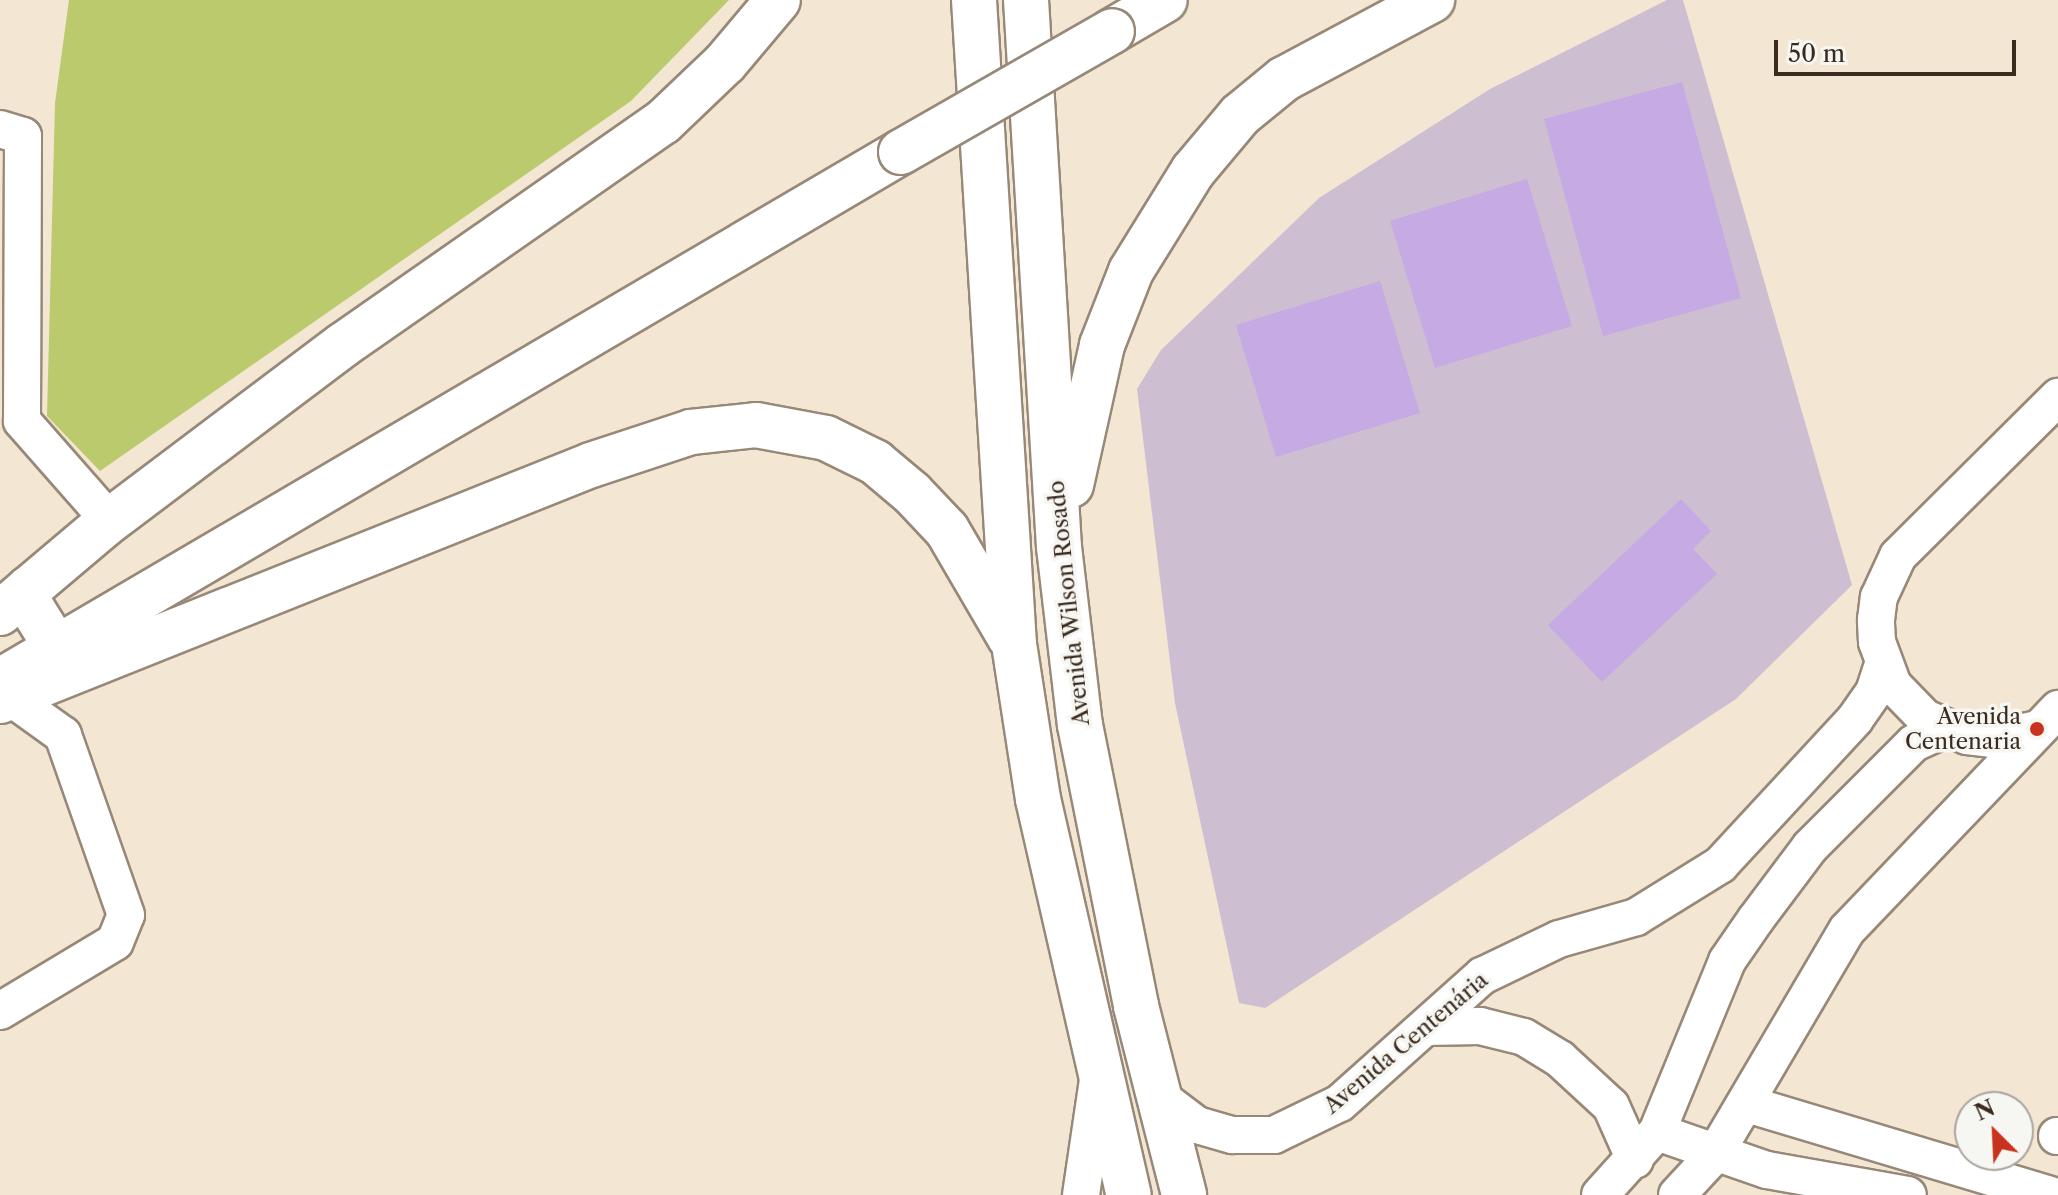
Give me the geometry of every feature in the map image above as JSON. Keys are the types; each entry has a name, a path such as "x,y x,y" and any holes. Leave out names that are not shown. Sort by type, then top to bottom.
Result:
{"main road":[{"path":"14,601 110,521 343,345 663,122 725,63 778,0"},
{"path":"974,0 1014,644 1038,799 1129,1195"},
{"name":"Avenida Wilson Rosado","path":"1026,0 1059,547 1080,725 1157,1095 1184,1195"},
{"path":"2,684 1115,15 1165,0"},
{"path":"1059,547 1102,345 1131,271 1193,171 1240,115 1284,79 1432,0"},
{"path":"2,684 46,631 900,142"},
{"path":"2,684 591,465 691,432 756,425 826,438 875,462 912,493 947,530 1014,644"},
{"path":"14,601 30,605 46,631"}],"street":[{"path":"0,129 23,136 11,430 110,521"},
{"path":"2047,719 1991,739 1945,729 1907,703 1883,664 1876,620 1879,597 1898,556 2058,397"},
{"name":"Avenida Centenária","path":"1157,1095 1197,1125 1233,1135 1274,1135 1340,1103 1482,976 1519,956 1636,917 1679,895 1720,865 1855,719 1874,692 1883,664"},
{"path":"0,1011 115,942 126,915 63,735 2,684"},
{"path":"1677,1195 1715,1154 1847,930 2047,719"},
{"path":"1600,1195 1646,1146 1727,961 1810,847 1914,743 1945,729"},
{"path":"1774,807 1810,847"},
{"path":"1426,1027 1480,1026 1524,1037 1560,1059 1611,1106 1646,1146 1715,1154 1798,1178 1908,1195"},
{"path":"1081,1195 1099,1074"},
{"path":"1747,1104 2050,1195"}],"shaded area":[{"path":"1667,0 1683,0 1852,585 1736,699 1265,1008 1239,1003 1175,703 1137,389 1161,350 1319,198 1490,89"}],"green space":[{"path":"69,0 729,0 631,101 100,471 47,416 55,103"}],"building":[{"path":"1682,82 1741,298 1603,336 1544,119"},
{"path":"1527,179 1572,326 1435,368 1390,221"},
{"path":"1380,281 1420,413 1276,457 1236,325"},
{"path":"1681,499 1711,531 1693,549 1717,574 1602,682 1548,625"}],"place":[{"name":"Avenida Centenaria","path":"2037,729"}]}
